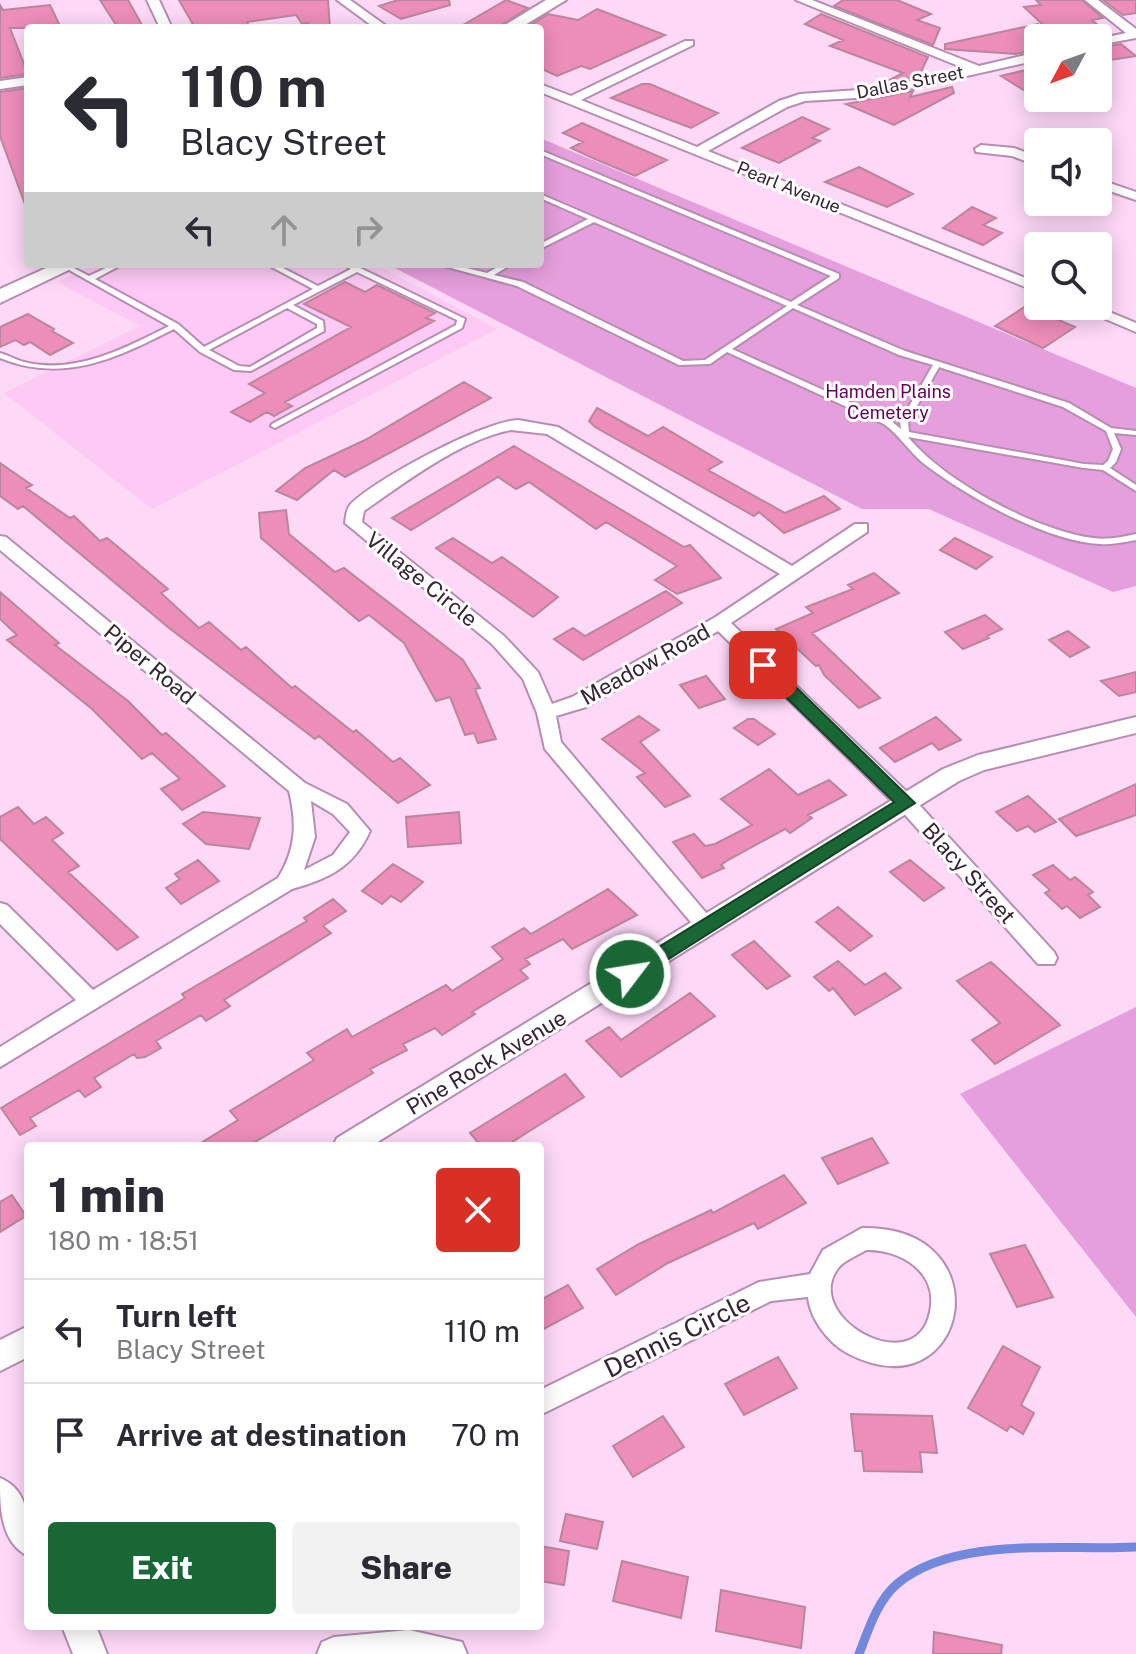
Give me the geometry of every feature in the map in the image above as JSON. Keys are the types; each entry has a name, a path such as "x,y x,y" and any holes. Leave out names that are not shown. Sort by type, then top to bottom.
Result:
{"main road":[{"path":"515,24 558,0"},
{"path":"4,290 61,268"}],"street":[{"path":"153,0 164,24"},
{"path":"343,0 377,24"},
{"path":"805,0 977,69"},
{"path":"1091,0 1135,35"},
{"path":"1112,39 1135,35"},
{"path":"572,100 689,43"},
{"name":"Dallas Street","path":"699,151 783,104 804,97 873,93 1024,59"},
{"path":"0,85 24,82"},
{"name":"Pearl Avenue","path":"544,90 1024,282"},
{"path":"981,149 1014,152 1024,156"},
{"path":"1112,188 1136,196"},
{"path":"1112,318 1136,328"},
{"name":"Village Circle","path":"707,927 552,744 546,713 531,676 498,640 353,523 356,509 485,433 499,427 526,424 552,430 791,573"},
{"name":"Meadow Road","path":"546,713 579,702 720,622 861,528"},
{"name":"Piper Road","path":"0,541 298,788 333,801 350,814 360,831 354,847 340,861 320,873 285,883 0,1058"},
{"name":"Blacy Street","path":"720,622 906,803 1046,958"},
{"name":"Pine Rock Avenue","path":"354,1142 906,803 978,763 1136,725"},
{"path":"285,883 301,861 307,820 298,788"},
{"path":"0,911 92,1002"},
{"path":"862,1239 886,1239 910,1248 930,1263 943,1283 946,1306 941,1328 925,1344 903,1354 878,1353 853,1344 833,1328 821,1306 819,1284 825,1263 841,1248 862,1239"},
{"name":"Dennis Circle","path":"544,1401 768,1290 819,1284"},
{"path":"0,1357 24,1342"},
{"path":"0,1494 24,1533"},
{"path":"81,1630 90,1654"},
{"path":"334,1654 410,1636 450,1654"}],"lane":[{"path":"457,268 549,297 682,363 707,362 836,276 544,154"},
{"path":"544,198 936,366 1047,397 1109,430 1136,433"},
{"path":"544,245 594,219"},
{"path":"73,268 175,326 203,350 237,368 251,369 321,329 320,323 287,305"},
{"path":"89,279 111,268"},
{"path":"278,268 318,289"},
{"path":"487,276 501,268"},
{"path":"203,350 357,269 461,319 459,326 275,426"},
{"path":"0,355 18,365 60,365 102,359 126,352 175,326"},
{"path":"726,349 856,407 905,434 1105,468 1136,489"},
{"path":"936,366 904,422 905,434 922,458 945,477 1064,536 1097,542 1136,537"},
{"path":"1105,468 1112,462 1117,449 1109,430"}],"shaded area":[{"path":"87,268 383,268 497,329 152,509 4,393 140,326 57,282"}],"green space":[{"name":"Hamden Plains Cemetery","path":"544,140 1136,388 1136,586 1113,592 929,509 862,509 395,268 544,268"},
{"path":"1136,1007 1136,1317 960,1094"}],"building":[{"path":"100,0 128,0 141,24 115,24"},
{"path":"179,0 328,0 330,24 302,24 296,15 248,24 193,24"},
{"path":"398,0 449,0 450,5 401,19 379,6"},
{"path":"506,0 528,8 503,24 465,24"},
{"path":"843,0 897,0 931,14 917,20 940,28 933,45 834,6"},
{"path":"1036,0 1082,0 1103,18 1092,20 1097,24 1042,24 1024,7 1041,5"},
{"path":"1103,0 1136,0 1136,13 1123,15"},
{"path":"0,5 3,10 50,5 59,24 24,24 24,28 10,28 24,64 24,75 0,78"},
{"path":"597,9 665,35 590,69 581,66 557,76 544,70 544,24 532,24 548,14 578,20"},
{"path":"821,14 928,57 919,76 884,83 903,73 830,46 843,40 805,24"},
{"path":"1024,27 1024,52 1016,54 945,49 945,44"},
{"path":"1121,44 1136,56 1112,60 1112,46"},
{"path":"1024,70 1024,90 1001,76"},
{"path":"642,84 650,84 718,113 691,128 611,98"},
{"path":"952,87 954,93 894,125 846,104 913,91 910,97"},
{"path":"24,89 24,202 0,136 0,92"},
{"path":"802,117 829,129 812,138 820,141 779,163 742,148"},
{"path":"582,123 667,160 635,176 595,159 571,148 583,142 563,133"},
{"path":"859,167 913,194 887,207 825,182"},
{"path":"972,207 996,218 983,225 1002,233 983,245 943,228"},
{"path":"345,282 365,292 377,285 435,313 426,318 434,321 285,402 292,406 274,416 267,412 250,422 231,412 265,393 249,384 351,327 304,304"},
{"path":"1024,307 1024,320 1059,320 1075,327 1043,348 995,326"},
{"path":"28,314 73,343 50,355 30,342 24,345 15,340 0,347 0,327"},
{"path":"464,382 491,398 345,477 334,470 297,500 276,491 305,468 365,440"},
{"path":"597,408 648,436 663,427 722,462 708,470 785,513 824,496 840,509 784,533 759,512 754,516 595,427 589,421"},
{"path":"514,446 684,547 690,545 721,578 677,594 655,580 677,566 606,522 596,529 529,482 516,489 498,477 411,530 392,518"},
{"path":"0,463 32,485 26,488 70,518 74,516 100,541 107,538 111,541 168,589 161,593 199,628 209,622 241,650 246,647 292,688 295,686 353,732 356,730 393,762 400,758 430,785 398,803 319,736 315,739 169,628 23,506 18,509 0,496"},
{"path":"286,510 289,534 335,572 344,568 463,660 480,688 475,689 496,739 478,743 474,733 465,735 450,697 436,701 404,643 369,615 359,621 261,538 259,513"},
{"path":"453,538 492,563 502,557 558,597 533,617 436,548"},
{"path":"955,538 992,557 976,569 940,550"},
{"path":"874,573 899,593 812,633 880,698 859,708 824,675 819,665 816,666 776,629 813,613 806,607 853,589 848,585"},
{"path":"666,591 682,603 583,660 554,639 573,628 585,636"},
{"path":"0,592 59,643 55,645 128,701 162,735 166,733 225,786 182,810 161,789 180,779 152,753 142,759 92,709 7,640 17,635 0,619"},
{"path":"985,615 1002,629 987,636 989,638 963,649 945,632"},
{"path":"1068,631 1089,647 1070,657 1049,640"},
{"path":"1136,672 1136,692 1119,696 1101,681"},
{"path":"706,676 725,699 699,708 680,685"},
{"path":"639,716 659,730 640,742 690,796 665,807 637,777 645,773 602,739"},
{"path":"936,717 961,740 939,750 932,743 895,762 880,748"},
{"path":"748,719 754,719 775,734 758,745 734,728"},
{"path":"769,769 798,795 829,780 846,795 808,815 812,818 790,833 785,829 728,860 721,865 724,868 702,878 673,842 694,834 705,846 715,844 752,825 721,799"},
{"path":"1136,784 1136,815 1076,836 1059,819"},
{"path":"1028,796 1056,822 1035,832 1028,826 1017,831 996,812"},
{"path":"18,807 34,824 46,817 63,833 52,840 79,866 68,872 138,937 117,950 0,839 0,817"},
{"path":"203,812 260,818 249,849 206,844 183,824"},
{"path":"459,812 461,843 408,847 406,817"},
{"path":"198,860 219,881 181,904 166,888 180,879 175,874"},
{"path":"910,860 944,888 924,901 890,872"},
{"path":"393,864 423,882 401,902 391,896 382,904 362,891"},
{"path":"1053,865 1070,880 1075,877 1093,892 1088,895 1100,907 1080,918 1067,906 1062,909 1045,893 1050,890 1033,875"},
{"path":"608,889 637,915 572,949 563,939 525,959 530,964 520,970 528,978 472,1012 475,1014 442,1035 435,1028 403,1044 407,1050 370,1069 373,1073 255,1142 202,1142 238,1120 230,1111 314,1060 307,1053 347,1029 352,1037 446,985 452,991 503,959 492,947 524,928 531,934"},
{"path":"333,899 346,911 323,926 331,933 224,1000 230,1006 206,1021 201,1015 156,1041 161,1048 145,1057 137,1058 134,1054 94,1078 101,1087 85,1097 79,1090 30,1118 36,1126 20,1135 1,1108 185,998 182,994 307,921 304,918"},
{"path":"838,907 872,936 850,951 816,922"},
{"path":"754,941 790,976 767,989 732,955"},
{"path":"838,961 865,985 885,973 901,988 855,1015 833,988 829,991 814,977"},
{"path":"991,962 1060,1025 995,1064 972,1040 1000,1023 957,981"},
{"path":"690,993 715,1016 621,1077 586,1041 609,1027 621,1040"},
{"path":"565,1074 584,1097 512,1142 478,1142 470,1133"},
{"path":"872,1138 888,1163 838,1184 822,1158"},
{"path":"784,1175 806,1203 758,1229 754,1223 668,1263 616,1295 597,1269 639,1244 711,1210 713,1213"},
{"path":"12,1195 24,1217 0,1232 0,1202"},
{"path":"1025,1245 1053,1297 1017,1307 990,1254"},
{"path":"568,1285 583,1308 544,1329 544,1298"},
{"path":"1003,1346 1040,1367 1021,1405 1034,1413 1023,1434 1010,1426 1007,1431 968,1408"},
{"path":"778,1357 797,1388 744,1415 725,1384"},
{"path":"851,1414 932,1416 937,1453 920,1452 922,1472 864,1471 862,1451 855,1451"},
{"path":"663,1416 684,1447 633,1477 613,1446"},
{"path":"566,1514 603,1522 597,1549 560,1541"},
{"path":"544,1547 569,1551 564,1585 544,1582"},
{"path":"622,1561 688,1577 681,1618 613,1601"},
{"path":"721,1590 805,1607 801,1648 716,1631"},
{"path":"934,1632 1002,1645 1001,1654 933,1654"}],"waterway":[{"path":"859,1654 874,1617 890,1591 921,1569 949,1558 1011,1549 1136,1547"}],"route":[{"path":"630,974 906,803 763,665"}]}
